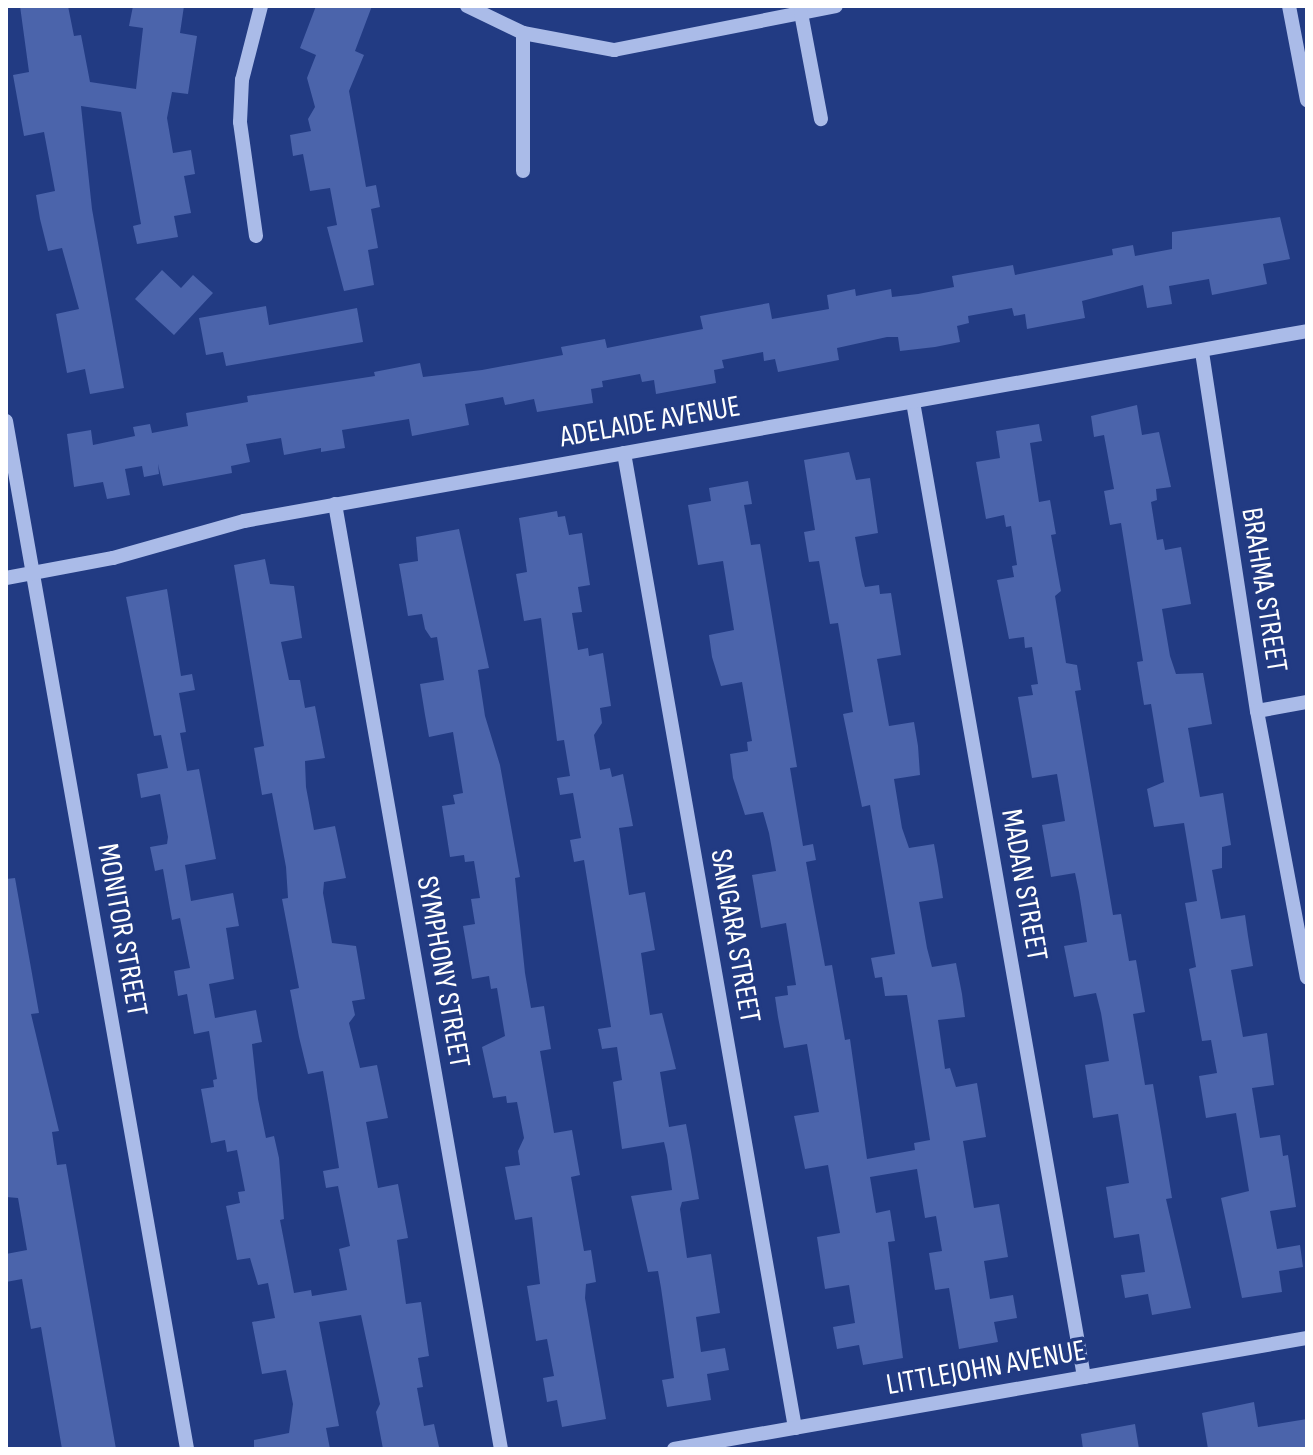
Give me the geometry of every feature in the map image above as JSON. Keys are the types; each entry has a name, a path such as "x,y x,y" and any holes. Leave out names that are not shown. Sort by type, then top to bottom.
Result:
{"street":[{"path":"256,236 240,122 242,80 261,6"},
{"path":"467,6 523,33 614,50 836,6"},
{"path":"1289,6 1307,100"},
{"path":"801,13 821,119"},
{"path":"523,33 523,171"},
{"name":"ADELAIDE AVENUE","path":"6,578 335,504 1307,331"},
{"name":"BRAHMA STREET","path":"1202,352 1257,711 1307,977"},
{"name":"MADAN STREET","path":"913,402 1084,1377"},
{"name":"MONITOR STREET","path":"6,421 187,1449"},
{"name":"SANGARA STREET","path":"624,453 795,1428"},
{"name":"SYMPHONY STREET","path":"335,504 501,1449"},
{"path":"1257,711 1307,702"},
{"name":"LITTLEJOHN AVENUE","path":"674,1449 1307,1338"}],"building":[{"path":"20,6 68,6 74,36 81,35 90,82 136,89 143,28 129,26 133,6 184,6 180,33 197,36 188,94 172,92 167,118 173,153 191,150 195,174 184,176 191,213 174,216 178,237 137,244 133,226 141,224 121,112 81,106 92,209 124,388 90,394 85,369 67,373 56,314 79,309 62,248 48,251 40,219 36,195 55,191 44,132 24,136 13,75 29,72"},
{"path":"316,6 372,6 355,51 364,55 349,91 366,187 376,185 380,207 371,209 378,248 368,250 374,285 344,291 327,227 337,225 330,188 310,191 303,154 293,156 290,135 311,131 308,119 315,107 307,78 316,55 300,48"},
{"path":"1280,217 1290,259 1263,264 1267,284 1212,295 1209,279 1169,286 1172,304 1147,308 1143,285 1082,301 1085,318 1027,329 1025,314 1014,316 1012,308 968,316 969,323 957,326 960,342 935,347 900,351 898,337 887,337 837,348 839,360 778,372 775,359 764,361 763,352 722,360 724,368 714,370 716,383 656,394 654,380 642,382 640,374 602,381 603,387 591,389 593,403 537,412 534,399 505,405 503,397 465,404 469,425 412,436 409,419 342,430 345,448 321,452 321,448 284,455 281,438 246,444 250,462 231,466 232,473 163,486 158,464 159,474 144,477 142,466 125,469 130,495 107,499 103,482 74,487 67,434 91,430 93,445 135,436 133,427 150,424 152,433 188,426 186,413 248,402 247,396 375,376 374,372 420,363 423,377 482,370 563,355 561,347 605,339 607,348 703,329 700,316 769,303 772,319 829,309 827,295 855,289 856,296 891,289 892,297 918,294 954,287 952,276 1013,265 1015,275 1113,255 1112,249 1133,245 1135,256 1172,249 1172,232"},
{"path":"162,270 181,288 193,275 213,293 174,335 135,299"},
{"path":"266,306 269,325 357,308 363,342 226,366 223,352 206,355 199,318"},
{"path":"1137,405 1142,435 1159,432 1171,487 1156,489 1157,500 1151,502 1157,540 1163,539 1165,550 1181,547 1191,604 1162,609 1170,656 1176,674 1203,673 1212,724 1188,728 1200,797 1223,793 1231,845 1222,847 1222,868 1212,870 1221,919 1245,915 1253,966 1231,970 1243,1037 1267,1033 1274,1085 1252,1088 1260,1138 1280,1135 1283,1156 1288,1155 1296,1207 1270,1211 1277,1249 1300,1245 1303,1267 1279,1271 1282,1292 1242,1298 1221,1198 1249,1191 1236,1113 1206,1118 1199,1076 1217,1073 1211,1040 1202,1041 1189,969 1196,967 1185,903 1197,901 1184,823 1154,827 1147,789 1164,782 1151,704 1144,705 1137,662 1143,661 1121,523 1110,525 1104,491 1114,489 1104,435 1094,437 1091,416"},
{"path":"1039,424 1042,441 1030,443 1039,502 1050,500 1056,534 1051,535 1061,591 1055,596 1066,663 1077,665 1081,690 1075,691 1113,915 1121,914 1129,961 1136,960 1145,1012 1133,1014 1145,1085 1153,1084 1172,1198 1166,1199 1191,1308 1152,1315 1148,1294 1125,1298 1121,1275 1145,1272 1139,1234 1114,1238 1106,1187 1129,1183 1118,1114 1093,1118 1085,1065 1109,1061 1101,1013 1096,993 1074,997 1064,946 1087,942 1079,892 1075,873 1051,877 1042,825 1065,821 1057,774 1032,778 1018,697 1033,695 1031,685 1038,684 1032,647 1025,648 1024,637 1009,639 997,580 1014,577 1012,566 1017,565 1011,526 1006,527 1004,515 986,519 976,462 1000,458 996,431"},
{"path":"849,452 856,480 870,478 878,533 855,537 862,576 865,587 879,585 880,594 891,593 901,655 877,659 889,726 914,722 918,746 920,775 894,779 902,828 909,848 934,844 938,866 943,898 919,902 927,948 932,967 956,963 962,994 965,1017 938,1020 945,1069 950,1068 956,1087 977,1083 986,1137 963,1141 974,1208 999,1204 1008,1257 984,1261 990,1299 1013,1295 1017,1318 994,1322 998,1342 959,1349 949,1288 935,1290 929,1253 942,1251 936,1216 925,1218 917,1169 870,1177 876,1213 890,1210 895,1241 888,1242 903,1358 863,1365 859,1345 837,1349 833,1327 855,1323 849,1285 825,1289 817,1237 840,1233 828,1165 805,1169 794,1116 819,1112 807,1044 784,1048 778,1017 775,997 788,995 787,986 796,985 786,923 761,928 752,875 776,871 769,833 763,812 745,815 733,778 730,754 748,751 747,742 752,741 742,682 721,686 712,657 709,635 734,630 723,561 698,565 688,505 711,501 709,488 748,481 752,504 744,505 751,545 760,544 797,767 790,768 803,846 813,844 816,860 806,862 825,966 832,965 845,1040 850,1039 867,1159 915,1150 914,1143 930,1140 907,995 885,996 882,977 875,978 871,958 895,954 870,805 862,807 843,714 853,712 838,623 830,624 819,561 809,562 804,532 815,530 804,460"},
{"path":"557,511 558,517 565,516 569,535 582,533 590,585 578,587 582,612 572,613 578,650 588,648 589,656 603,653 611,706 600,708 602,723 594,735 600,770 610,768 612,777 623,774 633,826 619,828 629,895 645,892 655,950 641,953 650,1015 662,1013 676,1069 660,1072 669,1127 686,1124 691,1151 699,1199 682,1202 680,1209 687,1258 711,1254 720,1313 696,1317 701,1352 725,1348 729,1370 707,1374 711,1400 667,1407 662,1380 674,1378 661,1288 658,1271 648,1272 631,1196 672,1190 667,1155 664,1142 622,1149 613,1082 622,1080 617,1047 602,1049 598,1029 611,1027 584,860 574,862 570,840 581,838 573,793 560,795 557,778 570,776 564,740 557,741 541,618 524,621 516,574 527,572 519,518"},
{"path":"459,529 489,668 478,670 485,716 500,765 520,877 515,878 531,1008 544,1006 551,1049 540,1051 554,1133 572,1130 580,1175 571,1177 584,1251 591,1250 596,1282 586,1284 585,1298 606,1419 562,1427 557,1400 547,1402 543,1378 554,1376 547,1339 536,1341 527,1286 540,1284 532,1217 515,1220 505,1167 520,1165 518,1151 524,1138 517,1102 507,1103 506,1096 493,1098 482,1047 505,1036 497,988 491,989 489,976 472,979 463,926 475,924 471,899 480,898 474,861 465,862 464,855 450,857 442,806 455,804 453,795 463,793 453,732 429,737 420,684 444,680 437,637 431,638 425,629 422,614 408,616 399,564 418,561 416,537"},
{"path":"265,559 270,584 294,586 302,638 281,642 289,680 300,680 305,708 315,706 325,758 305,761 306,787 314,830 335,826 346,878 324,882 323,893 332,943 356,946 365,999 352,1001 355,1015 349,1023 360,1068 377,1065 388,1118 366,1122 378,1188 398,1184 408,1238 397,1240 406,1304 421,1302 429,1356 418,1358 423,1387 417,1388 424,1426 434,1424 439,1447 383,1449 376,1412 380,1404 361,1315 319,1322 339,1426 326,1428 330,1449 254,1449 254,1440 289,1433 293,1404 286,1370 262,1374 252,1322 275,1318 268,1283 258,1285 250,1258 237,1260 226,1206 240,1203 238,1192 245,1191 237,1150 227,1152 225,1140 211,1143 201,1089 214,1087 213,1080 217,1079 209,1031 194,1034 187,994 178,996 174,971 190,968 180,918 172,920 163,869 155,871 150,847 167,844 168,837 160,794 141,798 137,774 168,768 161,735 154,736 126,597 167,589 181,676 192,674 195,690 179,693 186,732 180,733 187,771 199,769 216,859 185,865 191,901 233,893 239,926 226,928 234,979 209,984 215,1018 256,1010 262,1042 252,1044 258,1099 266,1138 274,1136 279,1158 284,1219 280,1220 294,1293 311,1290 312,1296 347,1290 339,1249 350,1246 338,1186 326,1188 323,1171 339,1168 329,1105 323,1071 308,1074 299,1037 290,990 299,988 282,899 288,898 286,867 272,793 262,795 254,748 264,746 234,565"},
{"path":"15,878 39,1013 31,1014 59,1131 52,1132 57,1165 66,1164 116,1449 62,1449 41,1327 31,1329 22,1279 6,1282 6,1254 27,1250 18,1198 6,1197 6,879"},
{"path":"1254,1402 1258,1427 1307,1419 1307,1449 1208,1449 1202,1413"},
{"path":"1135,1424 1139,1449 1083,1449 1081,1434"}]}
